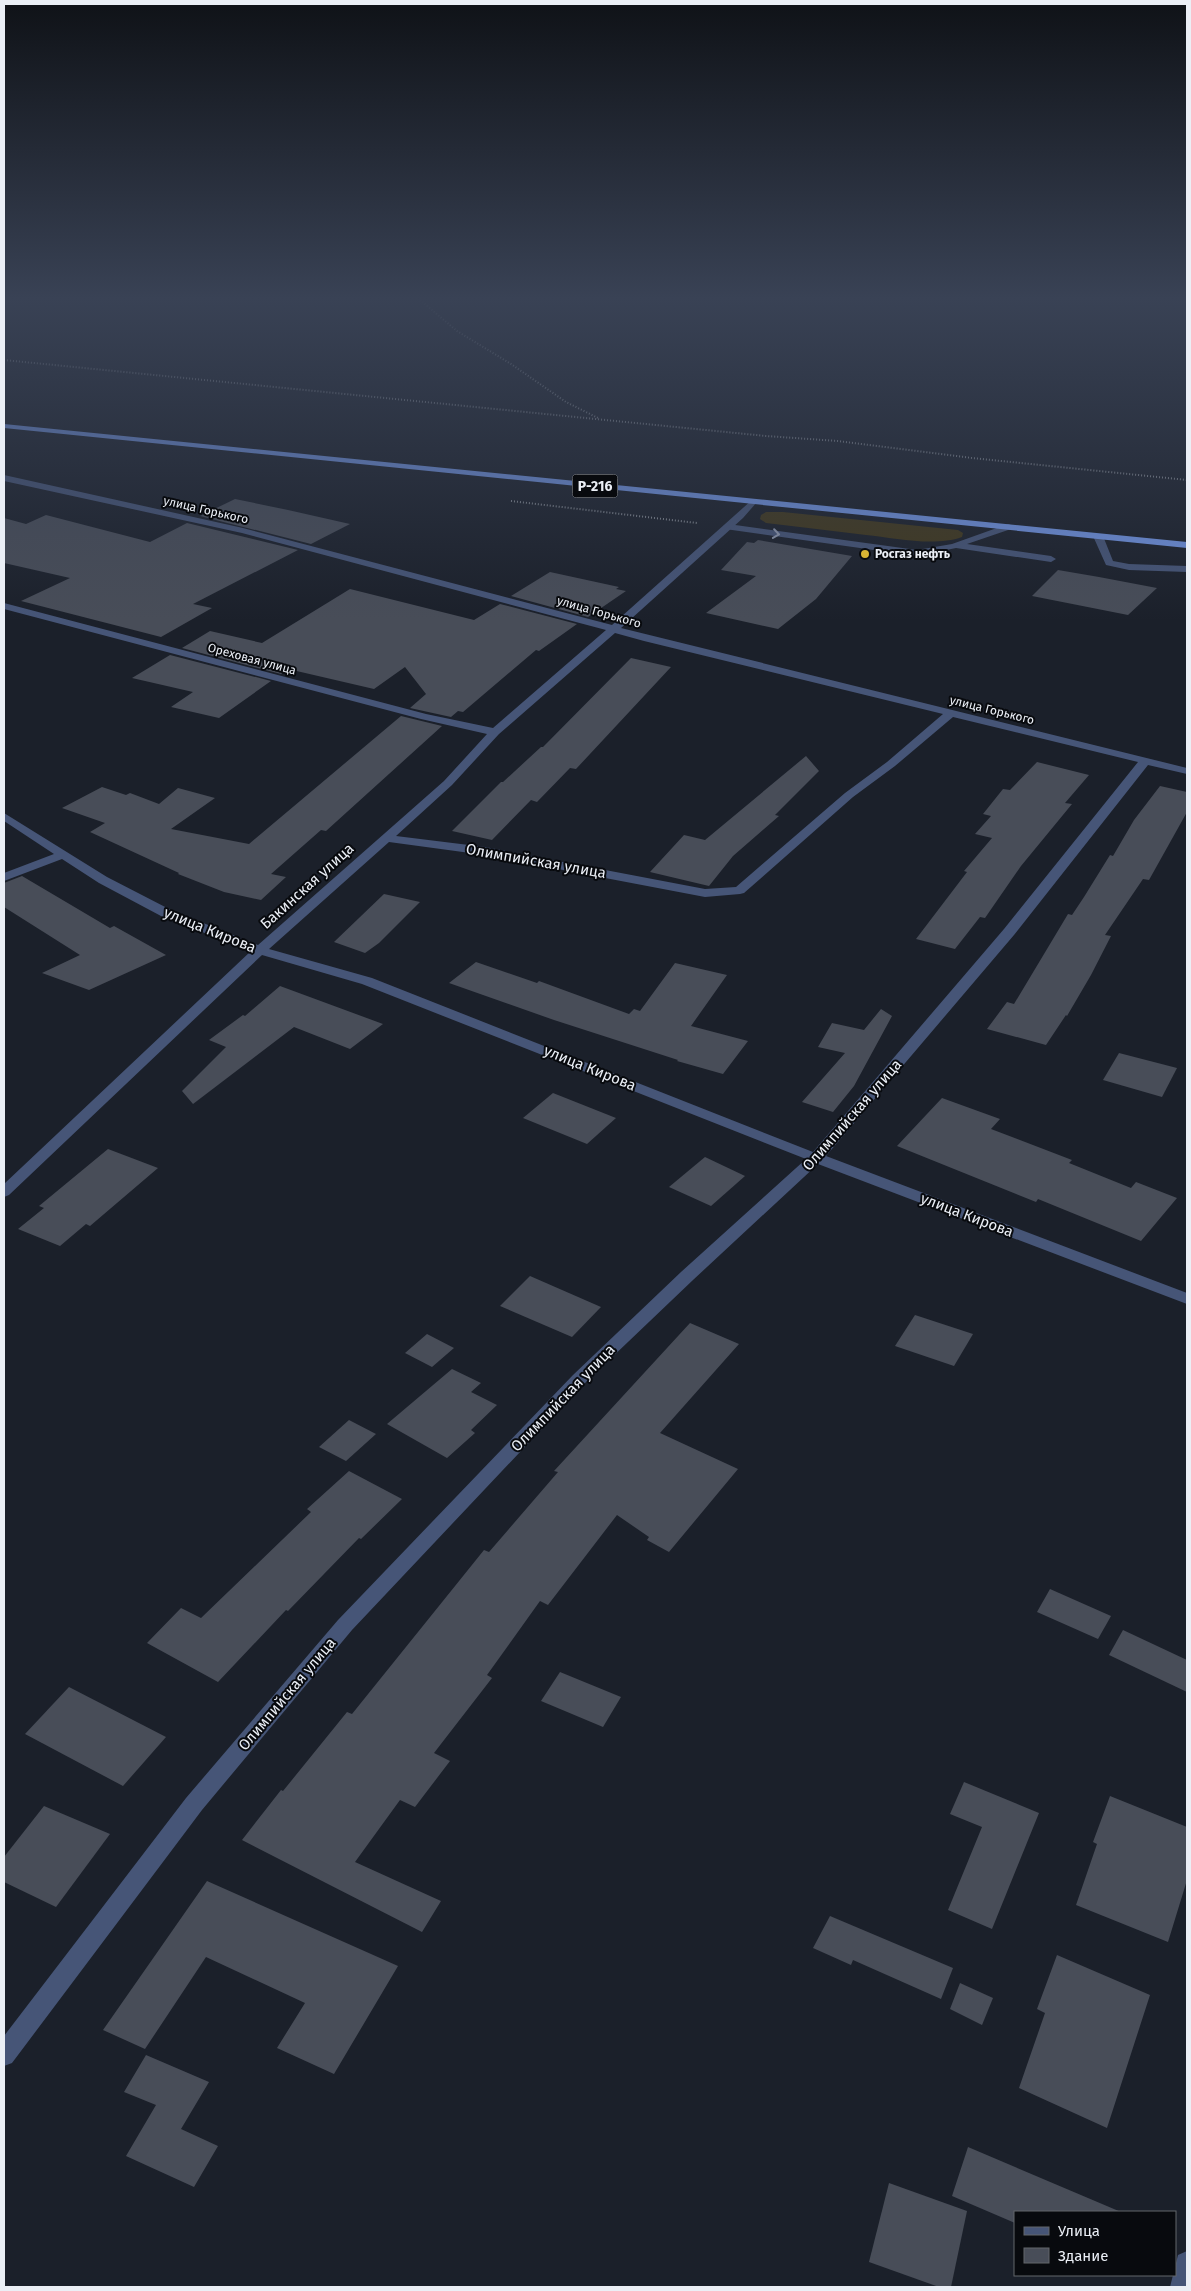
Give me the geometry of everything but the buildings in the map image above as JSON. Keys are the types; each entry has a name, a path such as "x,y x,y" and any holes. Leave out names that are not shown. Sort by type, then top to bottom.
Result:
{"highway":[{"name":"Р-216","path":"4,426 1187,545"}],"street":[{"name":"улица Горького","path":"4,478 242,531 657,641 1187,771"},
{"name":"Бакинская улица","path":"4,1192 260,950 448,783 494,732 728,527 753,502"},
{"path":"728,527 917,553 954,546 1008,527"},
{"path":"1098,536 1109,563 1130,567 1187,569"},
{"path":"954,546 1051,559"},
{"name":"Ореховая улица","path":"4,606 415,715 494,732"},
{"name":"Олимпийская улица","path":"386,838 485,851 704,892 740,890 849,795 891,764 951,713"},
{"name":"Олимпийская улица","path":"4,2055 194,1804 345,1625 579,1379 687,1276 816,1158 1009,932 1145,761"},
{"name":"улица Кирова","path":"4,816 61,855 166,913 260,950 367,981 816,1158 1187,1299"},
{"path":"4,877 61,855"},
{"path":"1183,2287 1187,2264"}],"path":[{"path":"470,407 766,436 838,441 972,458 1187,480"},
{"path":"575,407 600,420"},
{"path":"512,501 728,527"}],"shaded area":[{"path":"766,512 783,512 958,530 963,533 962,537 951,540 927,542 902,540 766,523 760,519 761,515"}],"place":[{"name":"Росгаз нефть","path":"865,554"}]}
